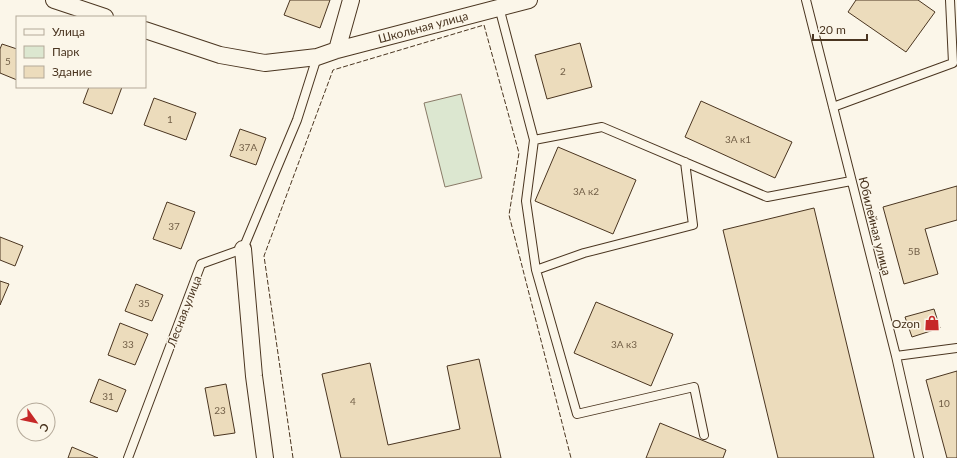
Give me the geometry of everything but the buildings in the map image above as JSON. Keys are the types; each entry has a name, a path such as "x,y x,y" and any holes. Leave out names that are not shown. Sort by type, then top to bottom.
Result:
{"street":[{"path":"54,0 102,16"},
{"path":"337,50 351,0"},
{"name":"Школьная улица","path":"146,30 220,55 265,63 317,57 337,50 529,0"},
{"path":"243,249 254,376 265,458"}],"lane":[{"name":"Юбилейная улица","path":"806,0 896,356 919,458"},
{"path":"833,107 953,63 950,0"},
{"path":"498,7 534,140 526,201 536,270 578,414 694,387 704,435"},
{"path":"243,249 297,120 317,57"},
{"path":"534,140 602,127 767,197 851,181"},
{"path":"536,270 584,253 694,225 685,162"},
{"name":"Лесная улица","path":"128,458 201,264 243,249"},
{"path":"896,356 957,348"}],"green space":[{"path":"461,94 482,178 445,187 424,103"}],"fence":[{"path":"293,458 264,256 333,70 484,25 519,153 509,215 571,458"}],"place":[{"name":"Ozon","path":"932,323"}]}
